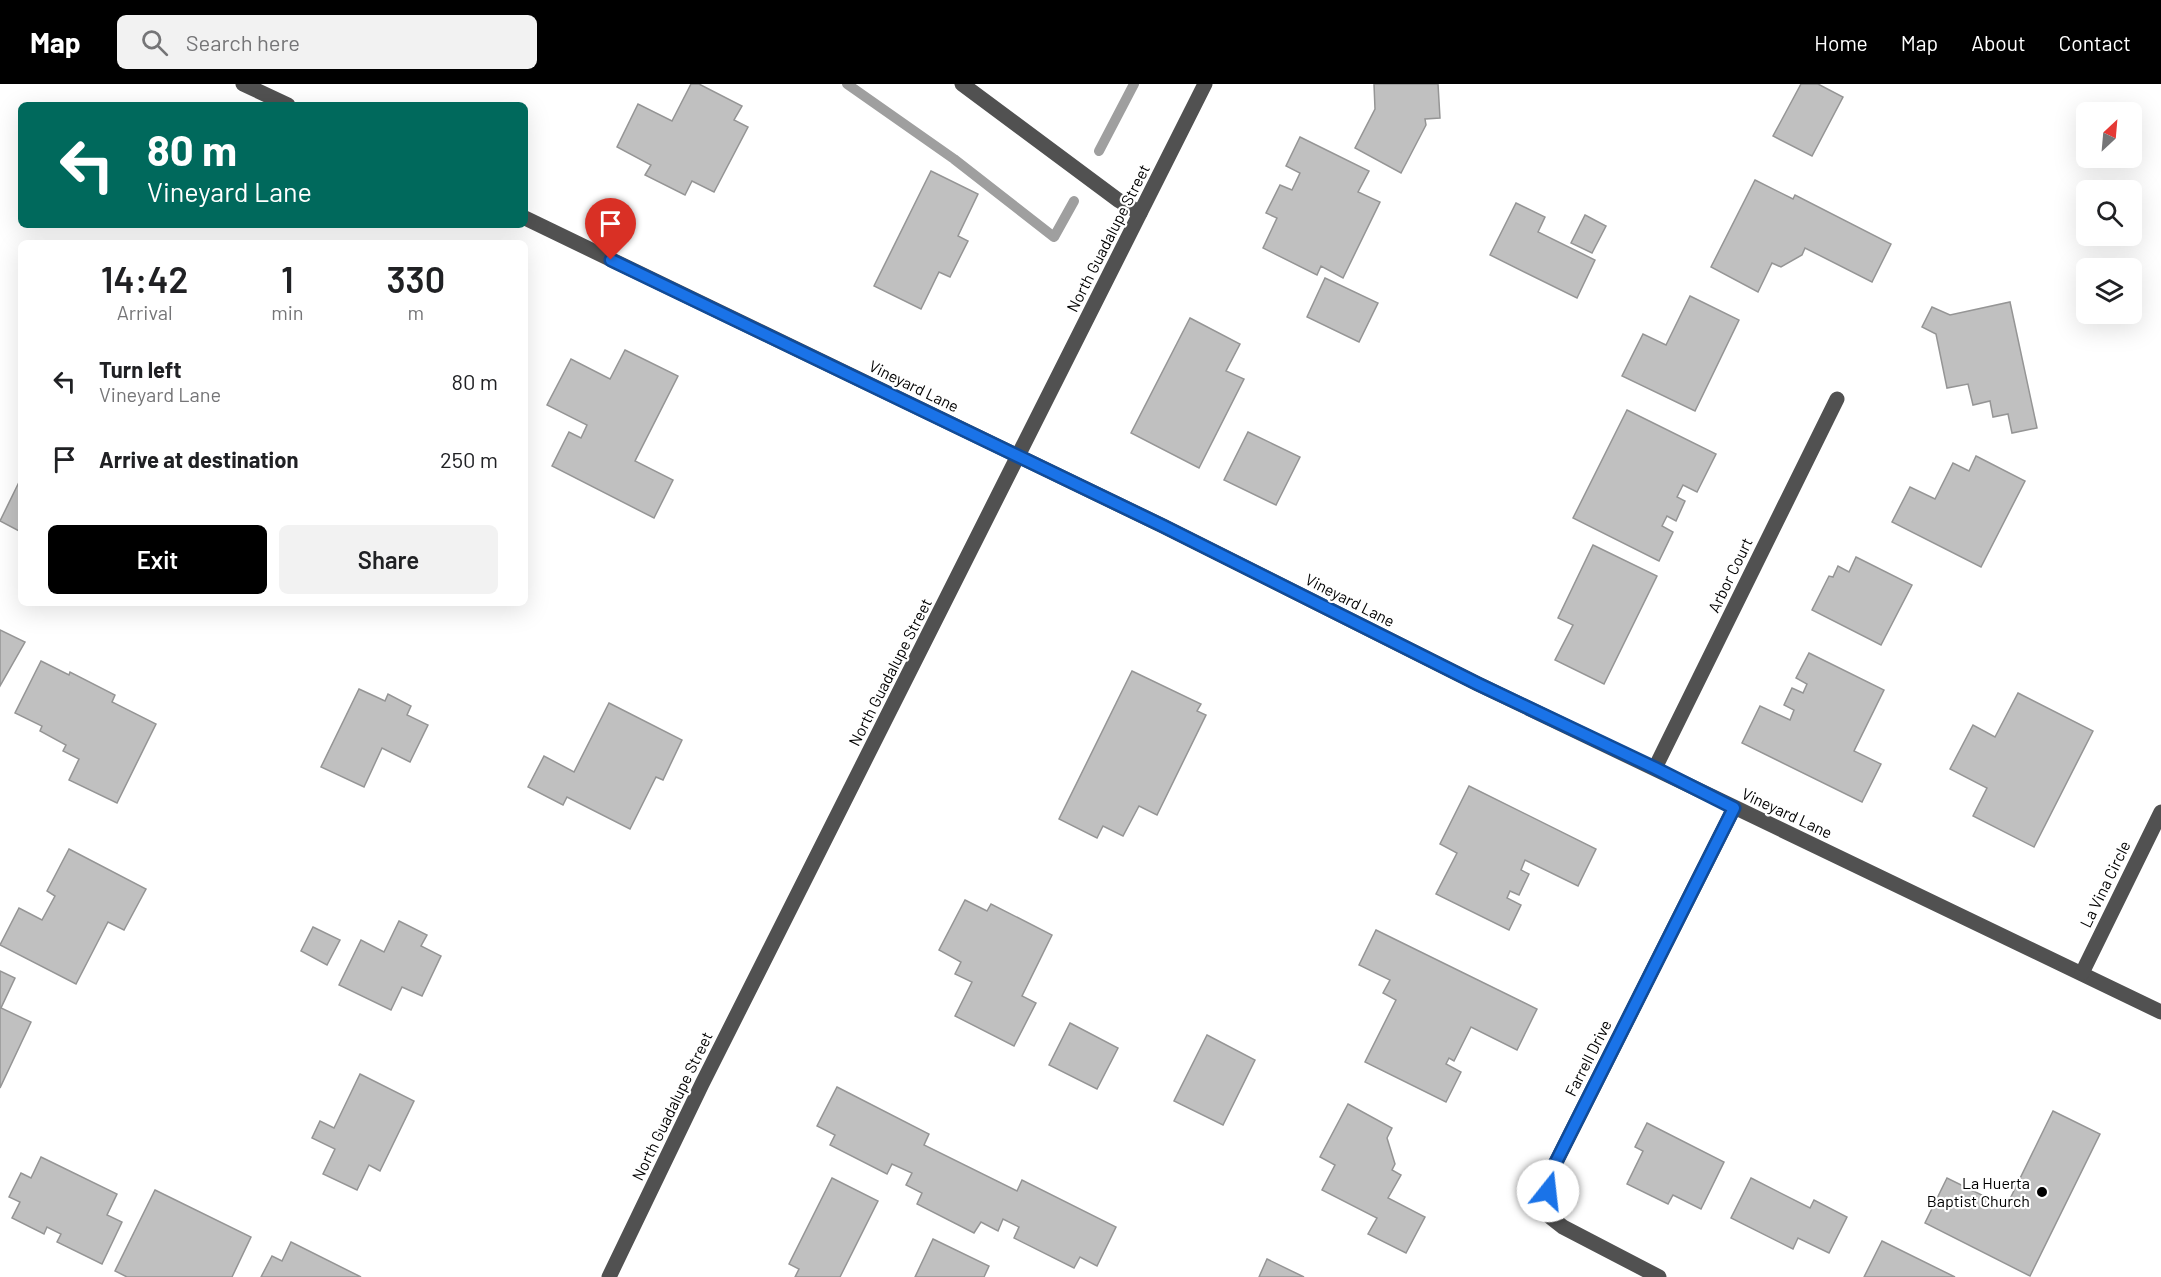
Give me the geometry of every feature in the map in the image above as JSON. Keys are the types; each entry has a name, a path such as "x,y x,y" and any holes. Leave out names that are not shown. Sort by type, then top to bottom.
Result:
{"street":[{"path":"243,84 282,102"},
{"path":"963,84 1118,200 1140,213"},
{"name":"North Guadalupe Street","path":"609,1277 702,1084 1205,84"},
{"name":"Vineyard Lane","path":"528,219 1163,526 1478,684 2161,1012"},
{"name":"Arbor Court","path":"1655,768 1837,399"},
{"name":"Farrell Drive","path":"1659,1277 1563,1227 1549,1216 1548,1178 1734,808"},
{"name":"La Vina Circle","path":"2082,973 2161,812"}],"building":[{"path":"691,84 699,84 742,106 734,120 748,127 714,192 692,181 685,195 645,175 651,165 617,147 638,104 672,121"},
{"path":"1374,84 1438,84 1440,118 1425,119 1426,125 1401,173 1355,148 1375,109"},
{"path":"1801,84 1818,84 1843,97 1812,156 1773,136"},
{"path":"1300,137 1369,171 1358,192 1380,202 1343,278 1321,266 1317,275 1263,248 1277,218 1266,213 1280,185 1292,190 1300,173 1286,166"},
{"path":"931,171 978,194 958,236 968,241 950,277 939,272 921,309 874,286"},
{"path":"1755,180 1793,199 1795,195 1891,244 1872,282 1805,248 1802,255 1781,267 1772,263 1758,292 1711,267"},
{"path":"1516,203 1545,217 1538,232 1595,260 1577,298 1490,255"},
{"path":"1585,215 1606,226 1592,253 1571,243"},
{"path":"1325,278 1378,303 1359,342 1307,317"},
{"path":"1690,296 1739,320 1695,411 1622,376 1643,334 1666,345"},
{"path":"2010,302 2037,428 2012,433 2008,414 1993,417 1990,401 1973,405 1968,384 1947,388 1936,334 1922,327 1932,307 1950,315"},
{"path":"1190,318 1240,344 1226,371 1244,379 1199,468 1131,433"},
{"path":"625,350 678,376 635,461 673,480 654,518 552,466 569,432 581,438 587,425 547,405 571,359 610,379"},
{"path":"1627,410 1716,454 1697,492 1683,485 1677,497 1685,501 1676,521 1667,516 1662,526 1673,532 1659,561 1573,518"},
{"path":"1248,432 1300,457 1276,505 1224,480"},
{"path":"1976,456 2025,481 1981,567 1892,522 1910,487 1935,499 1953,463 1969,471"},
{"path":"18,484 18,530 0,521"},
{"path":"1593,545 1657,576 1604,684 1555,660 1573,625 1558,618"},
{"path":"1856,557 1912,585 1881,645 1812,610 1829,576 1833,577 1838,566 1849,572"},
{"path":"0,630 25,642 0,686"},
{"path":"1809,653 1884,690 1854,751 1881,764 1862,802 1742,743 1760,706 1790,720 1794,710 1784,705 1792,688 1803,693 1807,684 1796,678"},
{"path":"41,661 69,675 70,672 115,695 112,702 156,724 117,803 69,780 79,759 63,751 66,745 40,731 42,726 15,713"},
{"path":"1132,671 1201,704 1197,711 1206,715 1157,815 1139,806 1123,836 1103,826 1097,838 1059,819"},
{"path":"359,689 385,701 388,694 411,706 407,715 428,725 410,762 382,748 364,787 321,767"},
{"path":"2018,693 2093,731 2034,847 1973,816 1987,788 1950,769 1973,725 1995,737"},
{"path":"609,703 682,740 663,780 656,777 630,829 567,797 563,805 528,787 544,756 574,772"},
{"path":"1469,786 1596,849 1578,886 1525,860 1521,870 1529,874 1519,895 1510,891 1507,898 1521,905 1509,930 1436,894 1457,853 1440,844"},
{"path":"69,849 146,889 124,930 108,922 76,984 0,945 19,908 42,920 55,896 47,891"},
{"path":"965,900 987,911 991,904 1052,935 1022,996 1036,1003 1014,1046 955,1016 972,982 955,974 961,962 939,950"},
{"path":"399,921 427,935 421,946 441,956 422,996 402,987 391,1010 339,985 361,940 384,952"},
{"path":"313,927 340,940 327,965 301,951"},
{"path":"1376,930 1537,1009 1517,1050 1471,1027 1454,1061 1449,1058 1446,1064 1461,1072 1446,1102 1365,1062 1396,1000 1383,993 1390,980 1359,965"},
{"path":"0,971 15,978 1,1008 31,1022 0,1088"},
{"path":"1070,1023 1118,1048 1097,1089 1049,1065"},
{"path":"1207,1035 1255,1060 1223,1125 1174,1101"},
{"path":"360,1074 414,1101 380,1171 369,1165 357,1190 323,1174 335,1149 312,1138 320,1121 334,1128"},
{"path":"837,1087 929,1134 924,1145 1017,1191 1022,1180 1116,1227 1097,1266 1080,1257 1074,1268 1014,1238 1019,1227 1003,1219 998,1231 981,1222 974,1233 917,1204 922,1193 906,1185 912,1173 892,1164 887,1174 830,1145 835,1135 817,1126"},
{"path":"1348,1104 1392,1128 1387,1138 1395,1164 1392,1170 1401,1175 1388,1198 1425,1217 1406,1253 1368,1234 1377,1218 1322,1190 1335,1165 1320,1157"},
{"name":"La Huerta Baptist Church","path":"2053,1111 2100,1134 2030,1276 1925,1223 1947,1178 2006,1207"},
{"path":"1647,1123 1724,1162 1701,1209 1673,1195 1668,1204 1627,1184 1643,1151 1635,1147"},
{"path":"41,1157 117,1194 107,1215 122,1222 102,1264 57,1242 61,1234 47,1227 44,1234 12,1218 20,1202 9,1197 21,1173 31,1178"},
{"path":"832,1178 878,1201 840,1277 795,1277 799,1269 789,1264"},
{"path":"1751,1178 1810,1208 1814,1200 1847,1217 1829,1253 1798,1238 1793,1249 1731,1218"},
{"path":"155,1190 251,1237 232,1277 127,1277 115,1271"},
{"path":"933,1239 989,1266 984,1277 915,1277"},
{"path":"1882,1241 1955,1277 1864,1277"},
{"path":"291,1242 361,1277 261,1277 272,1256 282,1261"},
{"path":"1267,1259 1304,1277 1259,1277"}],"waterway":[{"path":"847,84 954,159 1054,237 1074,201"},
{"path":"1099,151 1134,84"}],"place":[{"name":"La Huerta Baptist Church","path":"2042,1192"}],"route":[{"path":"611,260 1163,526 1478,684 1734,808 1548,1178 1548,1191"}]}
